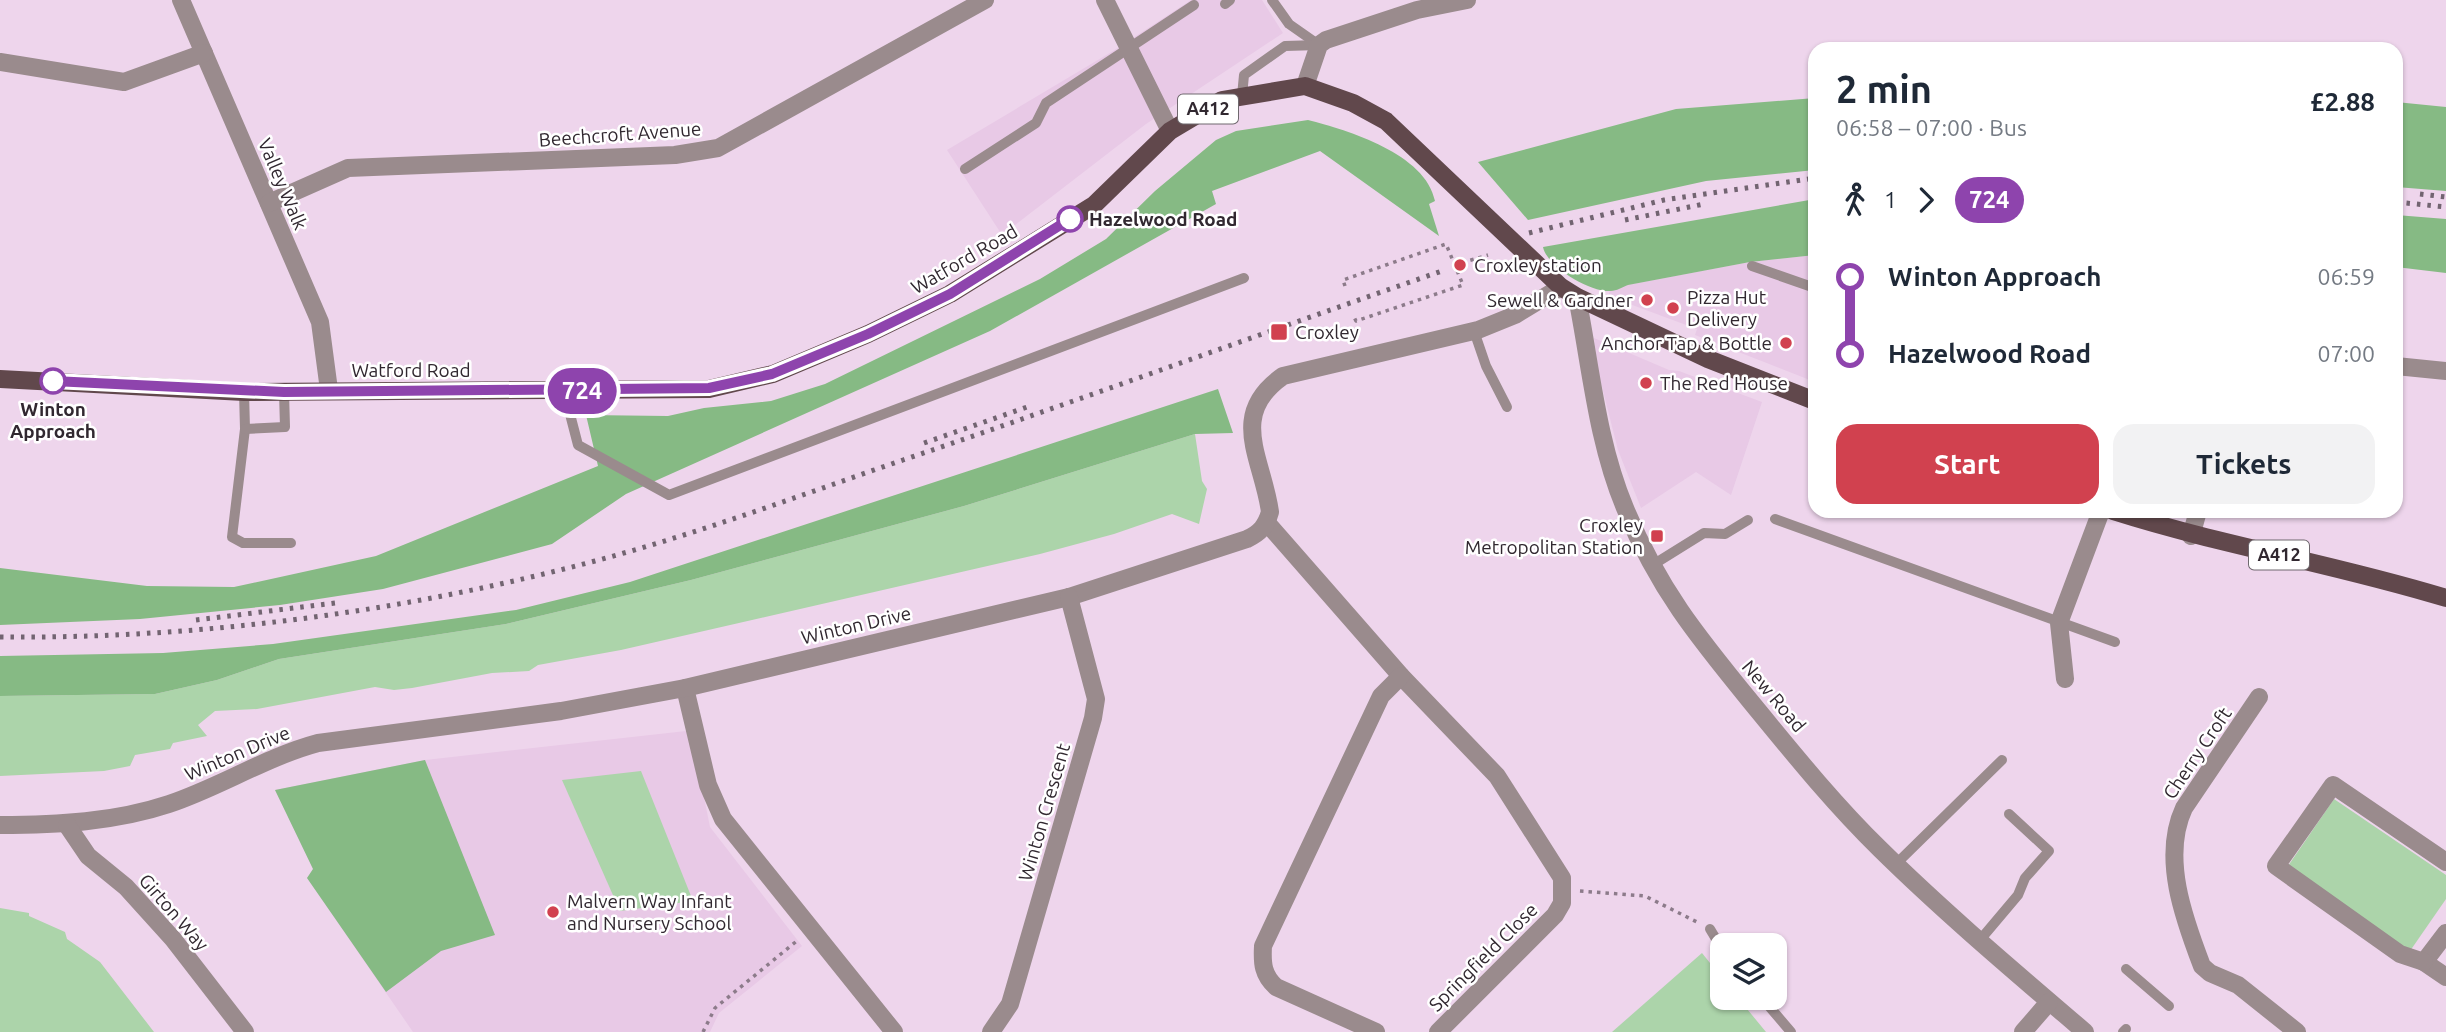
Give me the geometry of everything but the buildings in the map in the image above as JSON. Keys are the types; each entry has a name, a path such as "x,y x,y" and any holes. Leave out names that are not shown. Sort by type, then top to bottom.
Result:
{"main road":[{"name":"Watford Road","path":"0,379 284,392 564,391 709,388 772,374 868,334 950,294 1094,205 1170,131 1223,100 1305,86 1353,103 1386,121 1561,287 1577,298 1708,359 1808,398"},
{"name":"A412","path":"2135,518 2191,536 2375,576 2446,598"}],"street":[{"name":"Valley Walk","path":"181,0 320,323 329,390"},
{"name":"Beechcroft Avenue","path":"269,203 348,168 675,155 718,148 985,0"},
{"path":"1105,0 1170,131"},
{"path":"1305,86 1318,45 1343,32 1416,5 1468,0"},
{"path":"0,62 124,82 204,53"},
{"path":"1561,287 1515,315 1474,331 1283,376 1270,385 1259,398 1250,431 1268,498 1267,523 1401,676 1497,776 1556,866 1564,890"},
{"name":"New Road","path":"1577,298 1588,376 1604,445 1624,506 1651,566 1679,612 1762,716 1835,801 1896,864 2085,1032"},
{"path":"2403,367 2446,371"},
{"path":"2065,679 2059,623 2098,518"},
{"path":"2191,536 2196,518"},
{"name":"Winton Drive","path":"0,825 67,825 169,804 289,751 318,743 561,711 685,688 1069,597 1247,539 1258,534 1267,523"},
{"name":"Winton Crescent","path":"991,1032 1010,1004 1093,718 1096,699 1069,597"},
{"path":"1376,1032 1276,987 1266,978 1262,962 1263,946 1381,696 1401,676"},
{"path":"685,688 713,802 894,1032"},
{"name":"Cherry Croft","path":"2259,697 2184,808 2178,822 2173,864 2202,965 2210,973 2238,985 2297,1032"},
{"path":"2446,862 2333,785 2276,866 2400,954 2424,962 2446,977"},
{"name":"Girton Way","path":"67,825 88,856 126,887 173,939 245,1032"},
{"name":"Springfield Close","path":"1438,1032 1555,915 1562,903 1564,890"},
{"path":"2424,962 2446,933"},
{"path":"2023,1032 2049,1002"}],"lane":[{"path":"1272,0 1289,24 1318,45"},
{"path":"965,169 1036,123 1046,103 1194,5"},
{"path":"1242,96 1244,75 1286,46 1318,45"},
{"path":"1752,266 1808,286"},
{"path":"564,391 578,445 669,495 1244,278"},
{"path":"1474,331 1479,351 1507,407"},
{"path":"244,391 245,429 232,537 243,543 291,543"},
{"path":"245,429 285,427 284,392"},
{"path":"1775,519 2115,642"},
{"path":"1651,566 1704,533 1725,534 1748,520"},
{"path":"1896,864 2002,760"},
{"path":"1980,940 2018,895 2025,878 2049,851 2008,814"},
{"path":"1710,929 1712,933"},
{"path":"2126,969 2153,999 2169,1006"},
{"path":"1772,1010 1791,1032"}],"path":[{"path":"1345,286 1343,280 1446,244 1463,285 1356,321 1353,315"},
{"path":"1454,265 1488,255"},
{"path":"1564,890 1645,896 1710,929"},
{"path":"703,1032 715,1008 812,929"}],"shaded area":[{"path":"1191,0 1262,0 1283,33 1146,124 1002,235 947,150 1113,51"},
{"path":"1808,256 1808,379 1695,335 1697,329 1608,296 1610,291 1627,285 1750,262"},
{"path":"1594,338 1669,370 1679,371 1762,402 1731,495 1696,472 1641,508 1618,450 1598,371"},
{"name":"Malvern Way Infant and Nursery School","path":"686,731 692,737 710,827 802,946 719,1013 710,1032 413,1032 307,878 313,869 275,790 425,760"}],"green space":[{"path":"1808,99 1808,171 1706,181 1528,220 1478,162 1676,109"},
{"path":"2403,103 2446,107 2446,191 2403,188"},
{"path":"1308,120 1343,130 1383,147 1417,170 1429,184 1435,201 1429,204 1439,236 1320,151 1212,191 1216,204 990,331 626,494 552,544 383,589 280,605 140,619 0,625 0,568 147,586 234,587 376,556 598,466 586,415 668,416 704,408 771,401 825,384 1040,279 1106,239 1155,191 1216,140 1236,131"},
{"path":"1808,200 1808,256 1750,262 1628,285 1613,291 1592,288 1571,277 1552,263 1543,247"},
{"path":"2403,216 2446,219 2446,273 2403,268"},
{"path":"1218,389 1233,433 1195,434 964,506 691,580 506,624 279,659 217,680 155,694 0,696 0,656 163,653 273,644 516,610 630,582"},
{"path":"1195,434 1202,481 1207,489 1199,524 1172,514 1114,534 1040,554 621,650 538,665 529,671 492,673 394,690 375,687 257,709 215,711 198,725 207,736 173,743 170,749 135,755 130,766 104,771 0,776 0,696 155,694 217,680 279,659 506,624 691,580 964,506"},
{"path":"425,760 495,935 441,951 386,992 307,878 313,869 275,790"},
{"path":"641,771 693,901 620,911 562,780"},
{"path":"2334,799 2446,875 2446,899 2410,951 2288,866"},
{"path":"0,908 29,913 29,916 65,932 67,939 100,962 154,1032 0,1032"},
{"path":"1702,953 1710,963 1710,1010 1748,1010 1766,1032 1612,1032"}],"railway":[{"path":"1529,233 1664,200 1808,179"},
{"path":"2420,194 2446,197"},
{"path":"2403,203 2446,207"},
{"path":"1625,220 1704,204"},
{"path":"0,637 150,633 300,619 449,595 595,561 750,513 1442,271"},
{"path":"924,443 1030,406"},
{"path":"196,620 335,603"}],"bus line":[{"name":"724","path":"53,381 284,392 534,392 709,388 772,374 868,334 950,294 1070,219"}],"place":[{"name":"Hazelwood Road","path":"1070,219"},
{"name":"Croxley station","path":"1460,265"},
{"name":"Sewell & Gardner","path":"1647,300"},
{"name":"Pizza Hut Delivery","path":"1673,308"},
{"name":"Croxley","path":"1279,332"},
{"name":"Anchor Tap & Bottle","path":"1786,343"},
{"name":"Winton Approach","path":"53,381"},
{"name":"The Red House","path":"1646,383"},
{"name":"Croxley Metropolitan Station","path":"1657,536"},
{"name":"Malvern Way Infant and Nursery School","path":"553,912"}]}
